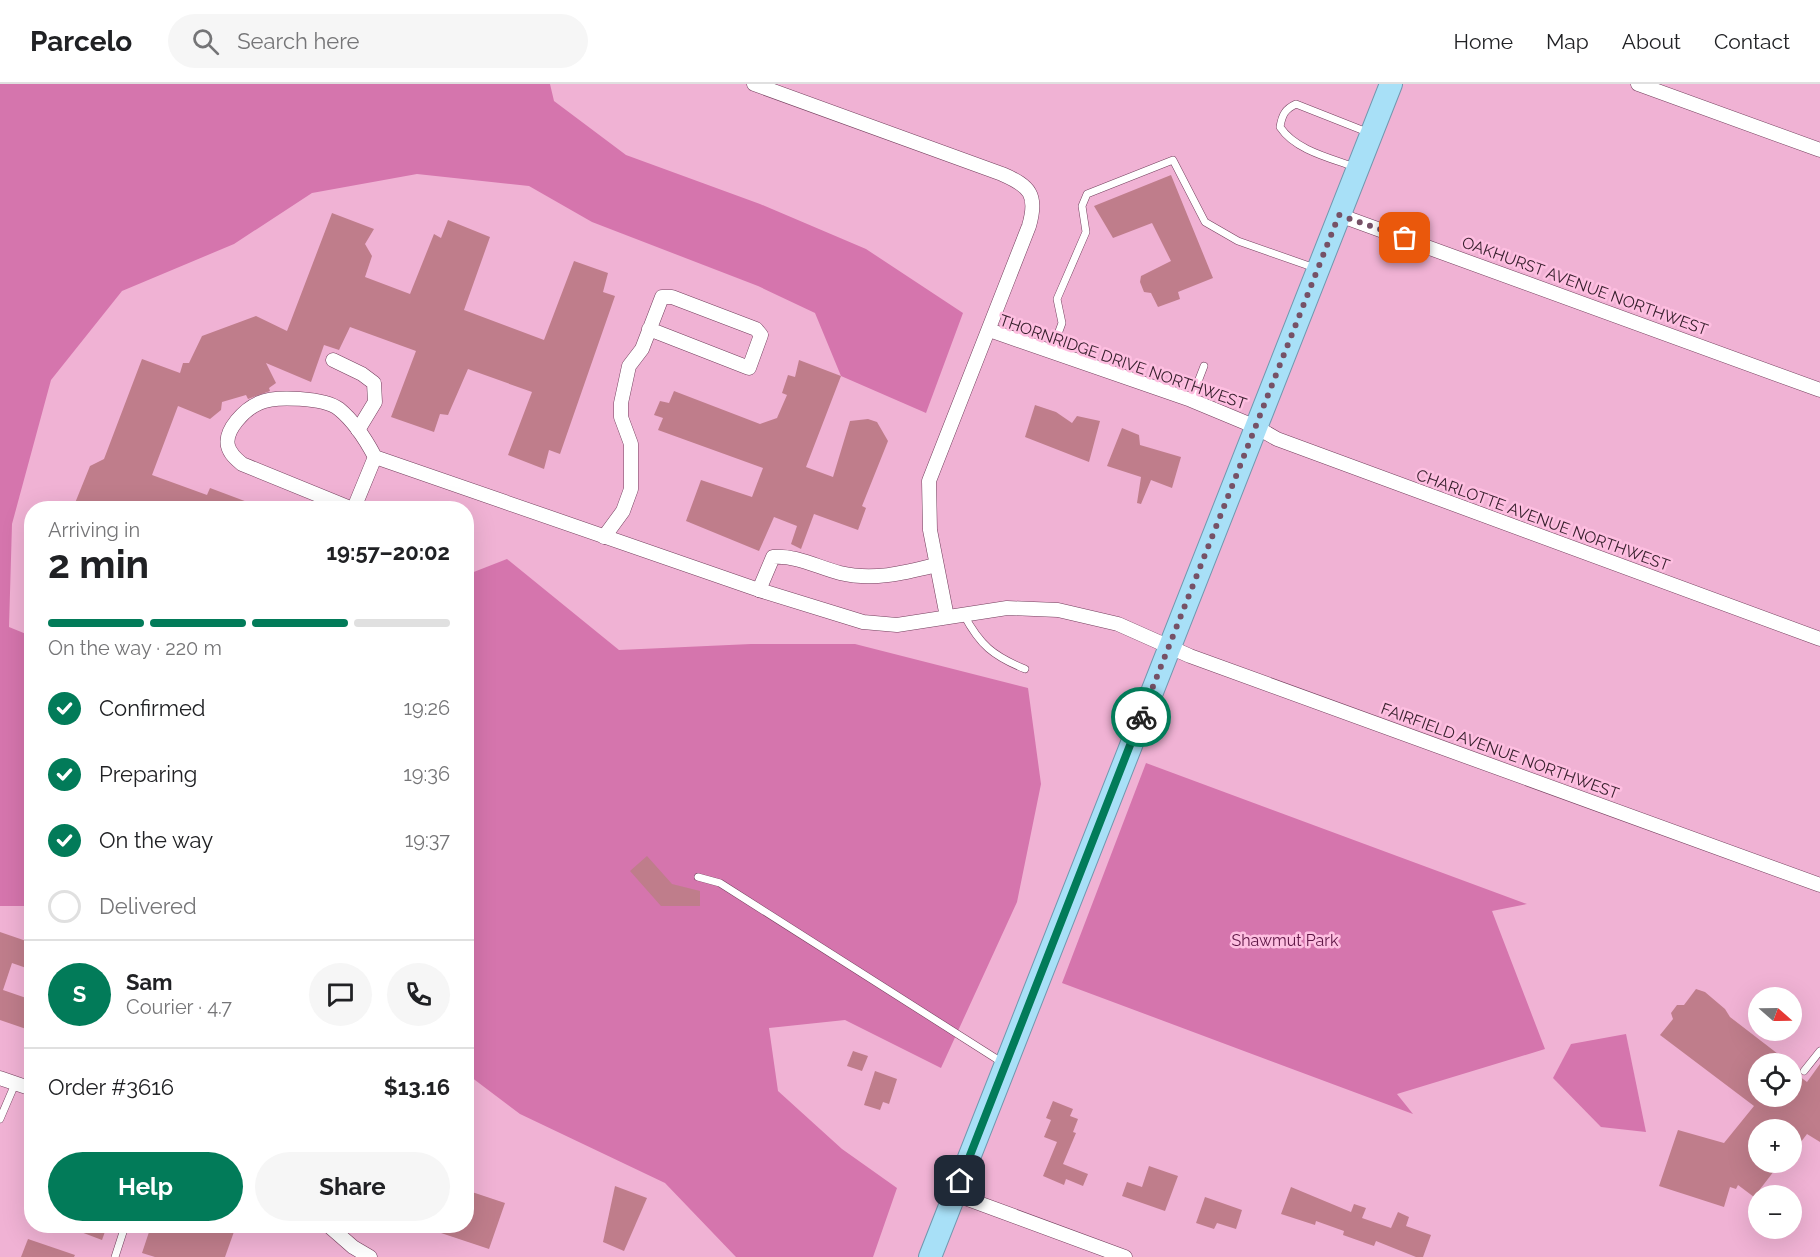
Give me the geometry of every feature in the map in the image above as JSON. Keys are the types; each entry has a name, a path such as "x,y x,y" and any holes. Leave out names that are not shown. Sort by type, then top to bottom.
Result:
{"highway":[{"path":"930,1257 1390,84"}],"street":[{"path":"754,84 1023,183 1031,194 1034,210 989,330"},
{"path":"1638,84 1820,150"},
{"name":"OAKHURST AVENUE NORTHWEST","path":"1339,215 1820,390"},
{"path":"604,537 622,511 631,489 631,444 621,417 621,403 629,366 642,349 649,329 662,297 672,297 756,329 761,334 749,368 649,329"},
{"name":"THORNRIDGE DRIVE NORTHWEST","path":"947,617 930,530 930,481 989,330 1191,400 1256,427"},
{"path":"333,360 362,374 374,383 375,402 358,430"},
{"path":"334,501 242,464 232,455 227,445 230,433 238,419 259,402 311,398 338,408 358,430 375,458 355,501"},
{"name":"CHARLOTTE AVENUE NORTHWEST","path":"1256,427 1277,439 1820,639"},
{"name":"FAIRFIELD AVENUE NORTHWEST","path":"375,458 759,590 863,622 897,625 1007,608 1058,610 1118,624 1168,648 1820,885"},
{"path":"759,590 773,556 787,555 841,573 866,577 890,576 936,565"},
{"path":"0,1078 24,1087"},
{"path":"954,1194 1125,1257"},
{"path":"337,1233 353,1247 370,1257"}],"lane":[{"path":"1357,168 1294,141 1280,126 1282,115 1296,104 1371,133"},
{"path":"1051,352 1062,323 1057,299 1086,232 1082,206 1088,194 1173,160 1205,222 1238,241 1318,269"},
{"path":"1191,400 1204,366"},
{"path":"964,615 974,634 993,654 1025,669"},
{"path":"698,877 720,883 1005,1065"},
{"path":"1803,1071 1820,1051"},
{"path":"0,1119 15,1084"},
{"path":"115,1257 123,1233"}],"green space":[{"path":"0,84 550,84 554,101 626,155 760,204 866,249 963,313 926,413 841,376 815,313 758,286 592,222 529,186 417,174 312,193 234,244 122,291 51,380 12,524 9,627 24,633 24,906 0,906"},
{"path":"507,559 619,650 751,644 855,644 1028,688 1041,784 1017,902 941,1068 845,1020 769,1028 778,1091 842,1149 897,1188 873,1257 736,1257 665,1183 520,1114 474,1079 474,572"},
{"name":"Shawmut Park","path":"1146,763 1527,904 1492,911 1545,1049 1397,1094 1413,1114 1062,983"},
{"path":"1626,1034 1646,1132 1601,1127 1553,1078 1571,1044"}],"building":[{"path":"1171,175 1213,278 1178,292 1180,299 1158,307 1151,293 1144,292 1140,282 1141,276 1171,261 1152,223 1113,238 1094,206"},
{"path":"332,213 374,229 365,244 372,256 365,277 410,294 434,234 441,238 448,220 490,237 464,310 544,340 574,261 608,273 603,292 615,296 560,454 549,450 544,469 508,455 532,392 468,369 448,415 440,414 434,432 391,417 416,351 350,327 339,350 324,345 311,382 266,363 276,383 269,388 270,391 248,399 246,395 222,402 221,410 210,419 178,406 152,475 207,495 210,488 244,501 76,501 90,466 104,459 142,359 180,373 183,363 189,363 202,336 256,316 287,331"},
{"path":"799,360 841,376 806,467 833,477 850,421 868,419 877,422 888,441 862,506 866,508 858,530 814,514 801,549 791,544 797,526 774,517 759,551 686,521 701,480 752,497 763,468 658,430 663,418 654,415 660,401 669,403 674,391 760,424 777,418 787,395 782,393 788,375 795,377"},
{"path":"1035,405 1056,412 1072,423 1077,416 1100,421 1089,462 1025,437"},
{"path":"1122,428 1139,435 1140,445 1181,457 1172,488 1151,480 1141,504 1137,503 1141,477 1107,466"},
{"path":"647,856 672,884 700,891 700,906 661,906 630,871"},
{"path":"0,932 24,940 24,967 12,963 3,990 24,997 24,1028 0,1020"},
{"path":"1696,989 1705,992 1748,1031 1748,1041 1761,1041 1777,1053 1748,1053 1748,1101 1660,1035 1673,1019 1671,1013 1677,1005 1684,1005"},
{"path":"853,1051 868,1056 862,1071 847,1066"},
{"path":"1820,1064 1820,1142 1807,1134 1802,1141 1802,1119 1748,1119 1748,1173 1773,1173 1763,1185 1748,1185 1748,1192 1738,1185 1736,1189 1730,1187 1724,1207 1659,1186 1678,1130 1724,1143 1753,1107 1802,1107 1802,1078 1807,1082"},
{"path":"875,1071 897,1079 889,1104 883,1102 880,1110 864,1105"},
{"path":"1053,1101 1073,1109 1070,1116 1078,1119 1073,1132 1076,1133 1063,1164 1088,1174 1083,1186 1066,1179 1064,1185 1043,1176 1057,1142 1044,1137 1051,1120 1046,1118"},
{"path":"1149,1166 1178,1176 1165,1211 1122,1196 1127,1182 1142,1187"},
{"path":"615,1186 647,1198 624,1251 603,1242"},
{"path":"1291,1187 1351,1212 1354,1204 1366,1208 1362,1218 1391,1228 1398,1212 1409,1217 1406,1226 1431,1235 1423,1257 1416,1257 1376,1241 1374,1246 1343,1235 1344,1231 1316,1221 1315,1225 1281,1214"},
{"path":"474,1193 505,1203 489,1249 441,1233 474,1233"},
{"path":"1205,1197 1242,1210 1236,1229 1217,1223 1214,1229 1196,1223"},
{"path":"84,1233 104,1233 102,1240"},
{"path":"149,1233 234,1233 225,1257 155,1257 142,1253"},
{"path":"28,1239 75,1255 74,1257 21,1257"}],"way so far":[{"path":"1141,717 1339,215 1405,238"}],"route":[{"path":"960,1181 1141,717"}]}
